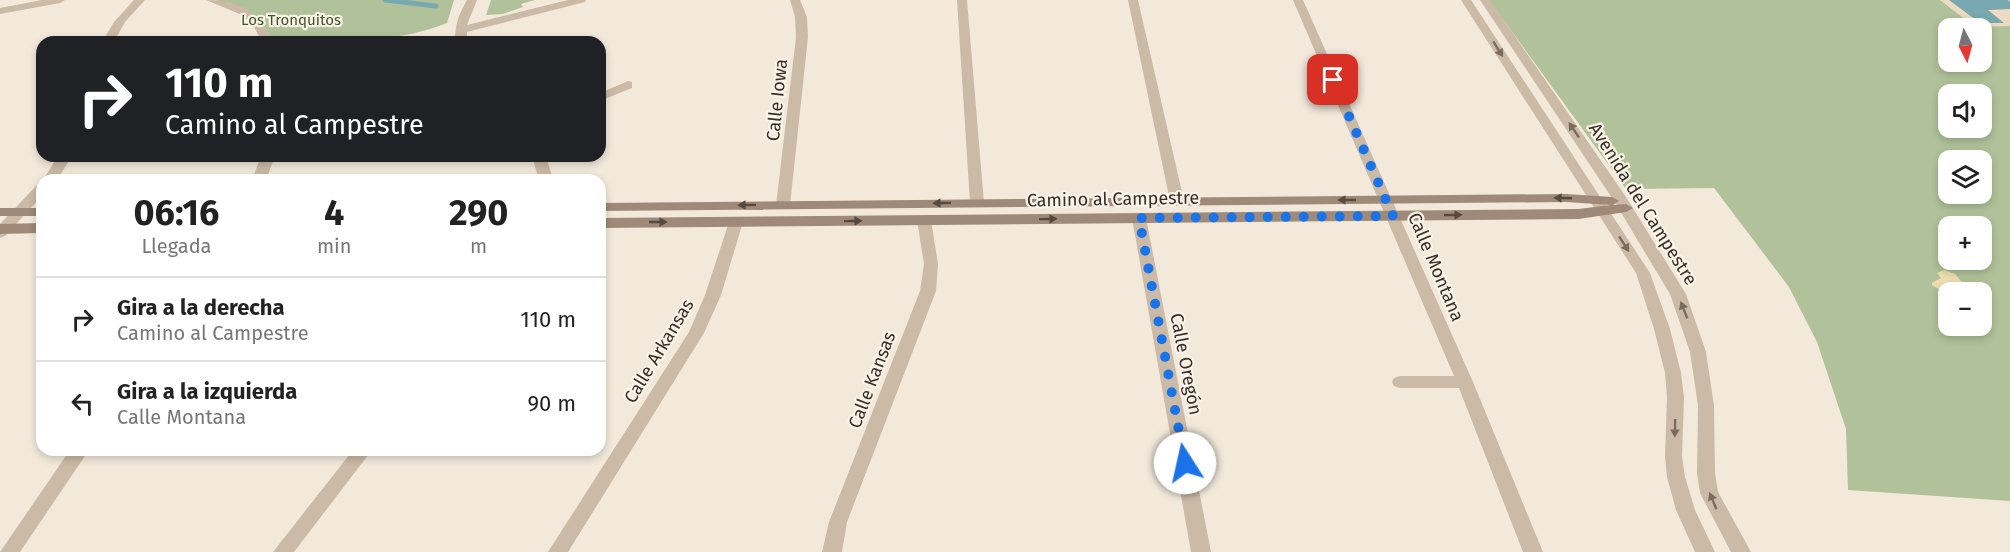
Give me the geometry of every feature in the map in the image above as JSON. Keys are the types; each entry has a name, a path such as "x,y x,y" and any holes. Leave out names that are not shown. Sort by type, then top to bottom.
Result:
{"street":[{"path":"0,11 60,0"},
{"path":"110,36 113,28 122,17 140,0"},
{"path":"212,0 234,6 256,20 265,36"},
{"path":"460,36 461,21 472,0"},
{"path":"459,30 581,0"},
{"name":"Calle Iowa","path":"783,205 802,37 801,17 795,0"},
{"path":"962,0 977,203"},
{"path":"1133,0 1177,201"},
{"name":"Calle Montana","path":"1298,0 1465,382 1533,552"},
{"name":"Avenida del Campestre","path":"1480,7 1624,204 1665,270 1686,315 1698,352 1706,406 1706,473 1709,493 1741,552"},
{"name":"Avenida del Campestre","path":"1480,7 1598,206 1642,273 1659,315 1670,355 1675,391 1674,466 1682,501 1705,552"},
{"path":"606,94 628,85"},
{"path":"1,230 36,195"},
{"name":"Camino al Campestre","path":"606,207 1566,198 1598,206"},
{"name":"Camino al Campestre","path":"606,223 1578,214 1598,206 1624,204"},
{"path":"0,212 36,212"},
{"name":"Calle Oregón","path":"1139,218 1202,552"},
{"name":"Calle Kansas","path":"832,552 838,522 928,291 932,264 924,220"},
{"name":"Calle Arkansas","path":"558,552 696,333 713,295 736,222"},
{"path":"1,230 36,228"},
{"path":"1400,382 1465,382"},
{"path":"9,552 76,456"},
{"path":"283,552 358,456"}],"green space":[{"name":"Los Tronquitos","path":"215,0 454,0 447,23 399,36 266,36 235,5"},
{"path":"491,0 535,0 521,4 523,7 503,14 486,15"},
{"path":"1489,0 2010,0 2010,501 1848,490 1846,429 1817,342 1789,287 1714,188 1626,189"}],"sand":[{"path":"1944,270 1955,274 1962,282 1938,282 1938,289 1932,285 1941,278 1937,273"}],"shaded area":[{"path":"1940,0 2010,0 2010,26 1992,27 1992,18 1963,18"}],"water":[{"path":"1949,0 2008,0 2010,2 2010,9 1988,10 2004,23 1992,23 1992,18 1973,18"}],"waterway":[{"path":"385,0 436,6"}],"route":[{"path":"1185,463 1139,218 1393,216 1333,80"}]}
